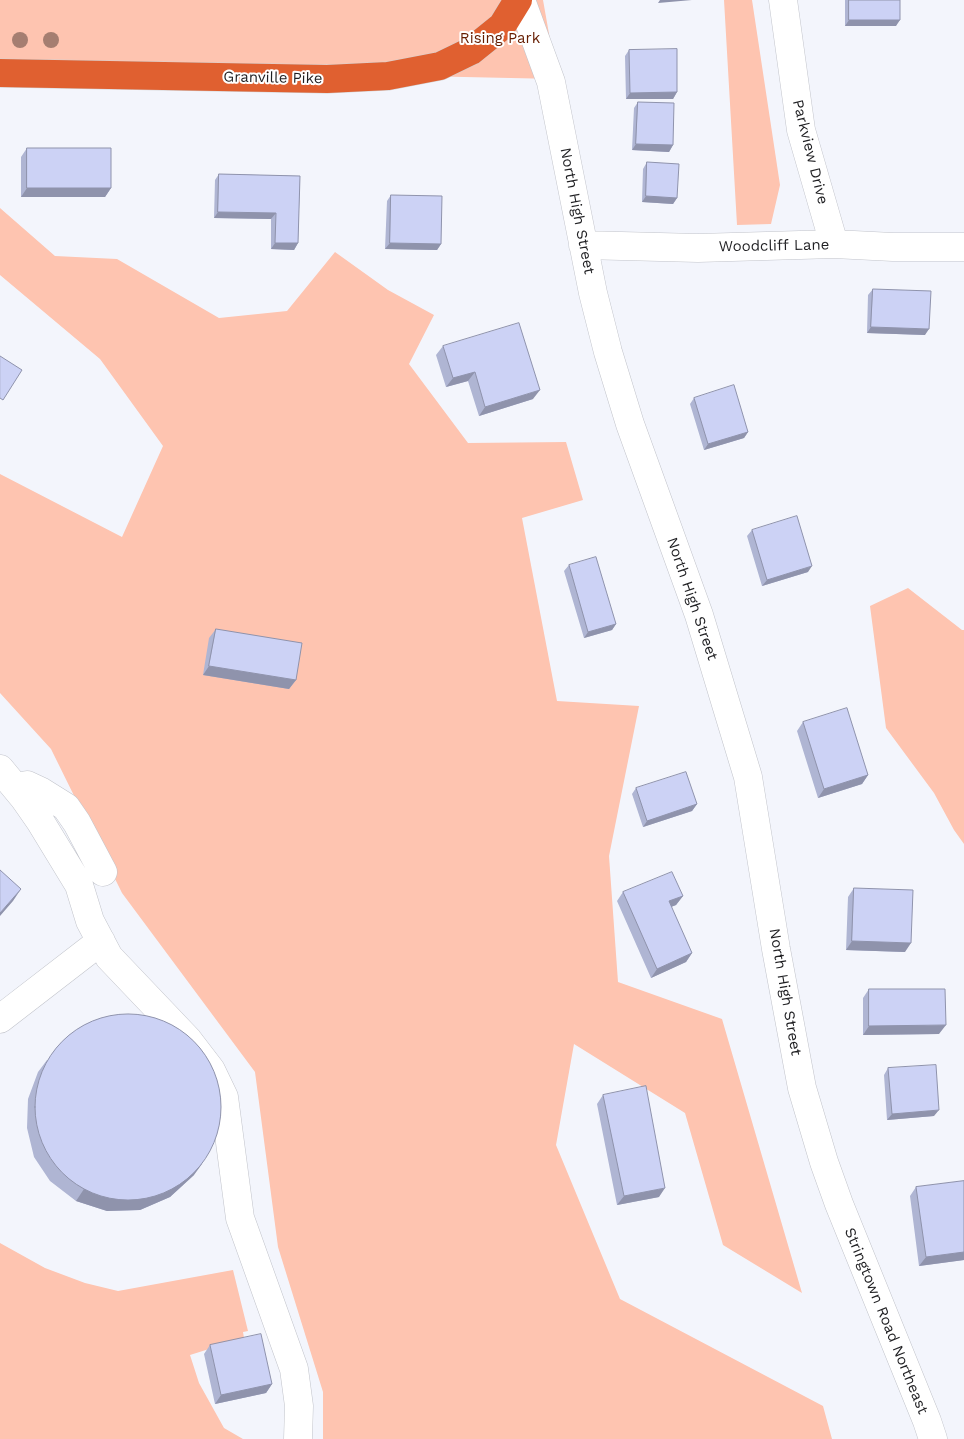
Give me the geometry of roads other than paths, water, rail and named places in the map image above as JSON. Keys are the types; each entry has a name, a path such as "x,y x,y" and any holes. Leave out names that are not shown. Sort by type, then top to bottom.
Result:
{"highway":[{"name":"Granville Pike","path":"0,73 327,79 388,76 440,66 471,51 502,26 520,0"}],"street":[{"name":"North High Street","path":"520,0 551,82 593,293 610,361 630,424 699,615 748,777 776,949 802,1088 824,1162 839,1204"},
{"name":"Parkview Drive","path":"783,0 801,130 834,244"},
{"name":"Woodcliff Lane","path":"584,245 698,248 834,244 893,247 964,247"},
{"path":"8,778 42,792 66,807 77,823 103,872"},
{"path":"8,778 40,821 79,885 90,921 110,957 188,1040 212,1070 224,1097 240,1218 294,1369 299,1406 298,1439"},
{"path":"0,1020 101,942"},
{"name":"Stringtown Road Northeast","path":"839,1204 933,1439"}],"park label":[{"name":"Rising Park","path":"500,39"}]}
